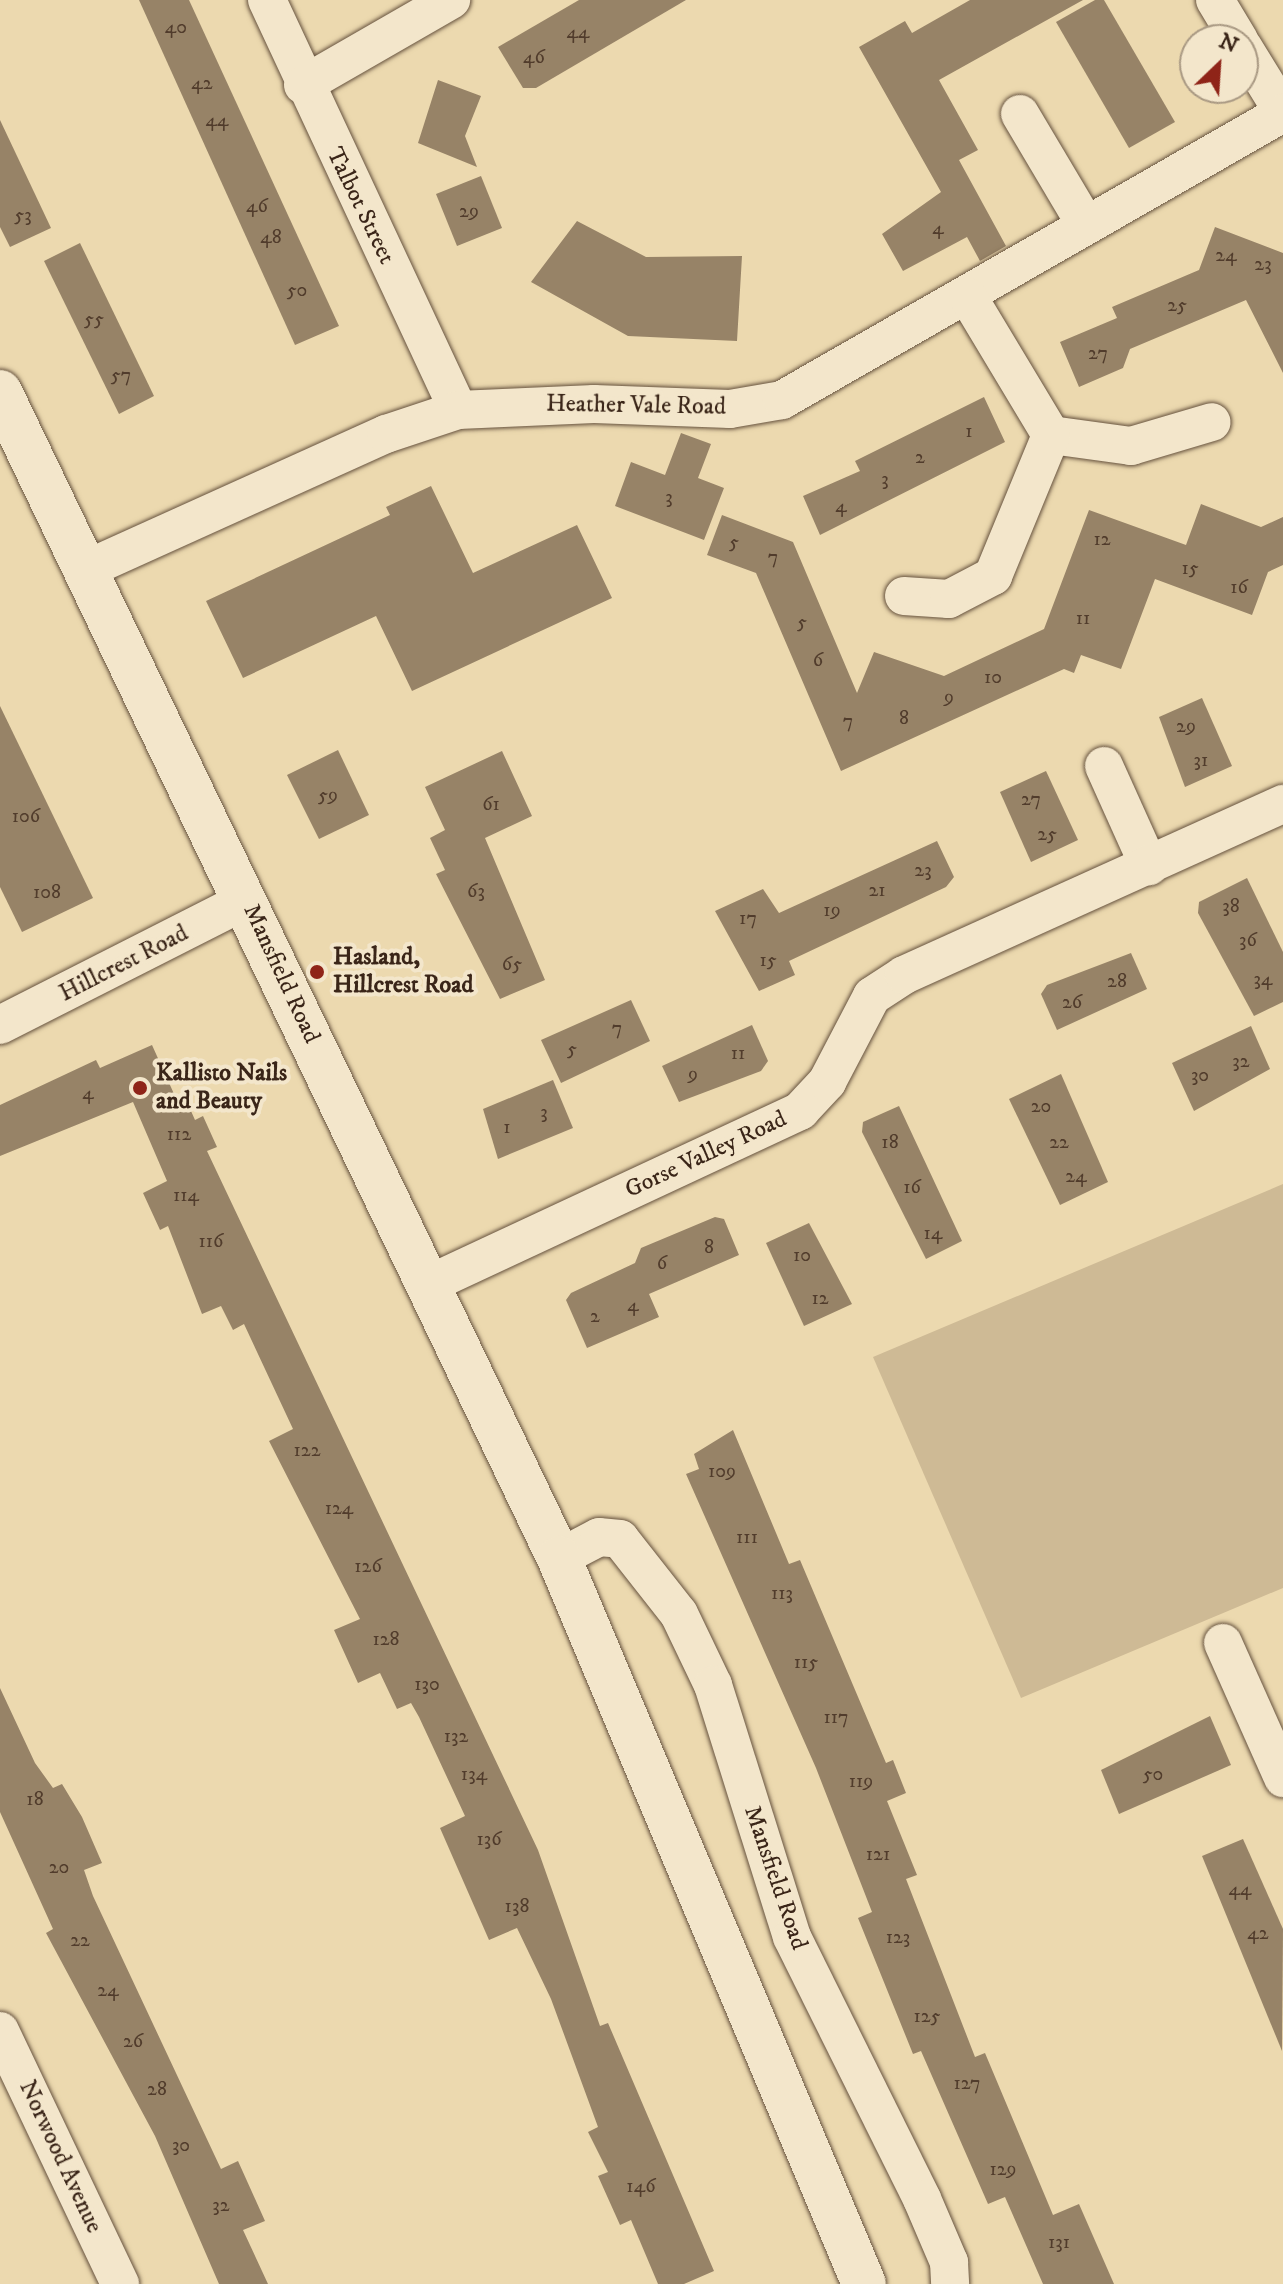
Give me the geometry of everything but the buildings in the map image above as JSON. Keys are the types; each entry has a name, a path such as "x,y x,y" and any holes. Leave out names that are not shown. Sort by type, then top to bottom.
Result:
{"main road":[{"name":"Mansfield Road","path":"0,392 89,568 559,1558 864,2284"}],"street":[{"name":"Talbot Street","path":"267,0 303,85 458,410"},
{"path":"303,85 451,0"},
{"path":"1215,0 1229,24"},
{"path":"1259,73 1283,113"},
{"name":"Heather Vale Road","path":"89,568 386,434 458,410 594,404 730,409 782,400 968,297 1086,225 1283,113"},
{"path":"1020,114 1086,225"},
{"path":"968,297 1051,435"},
{"path":"1051,435 1131,446 1212,422"},
{"path":"904,596 949,599 993,576 1051,435"},
{"path":"1104,766 1149,866"},
{"name":"Gorse Valley Road","path":"427,1285 800,1111 827,1082 872,996 904,975 1283,804"},
{"name":"Hillcrest Road","path":"0,1025 246,900"},
{"name":"Mansfield Road","path":"559,1558 599,1537 620,1539 679,1614 713,1685 792,1937 922,2199 949,2262 950,2284"},
{"path":"1223,1643 1283,1778"},
{"name":"Norwood Avenue","path":"0,2031 120,2284"}],"shaded area":[{"path":"1283,1184 1283,1588 1021,1698 873,1357"}],"place":[{"name":"Hasland, Hillcrest Road","path":"317,972"},
{"name":"Kallisto Nails and Beauty","path":"140,1088"}]}
